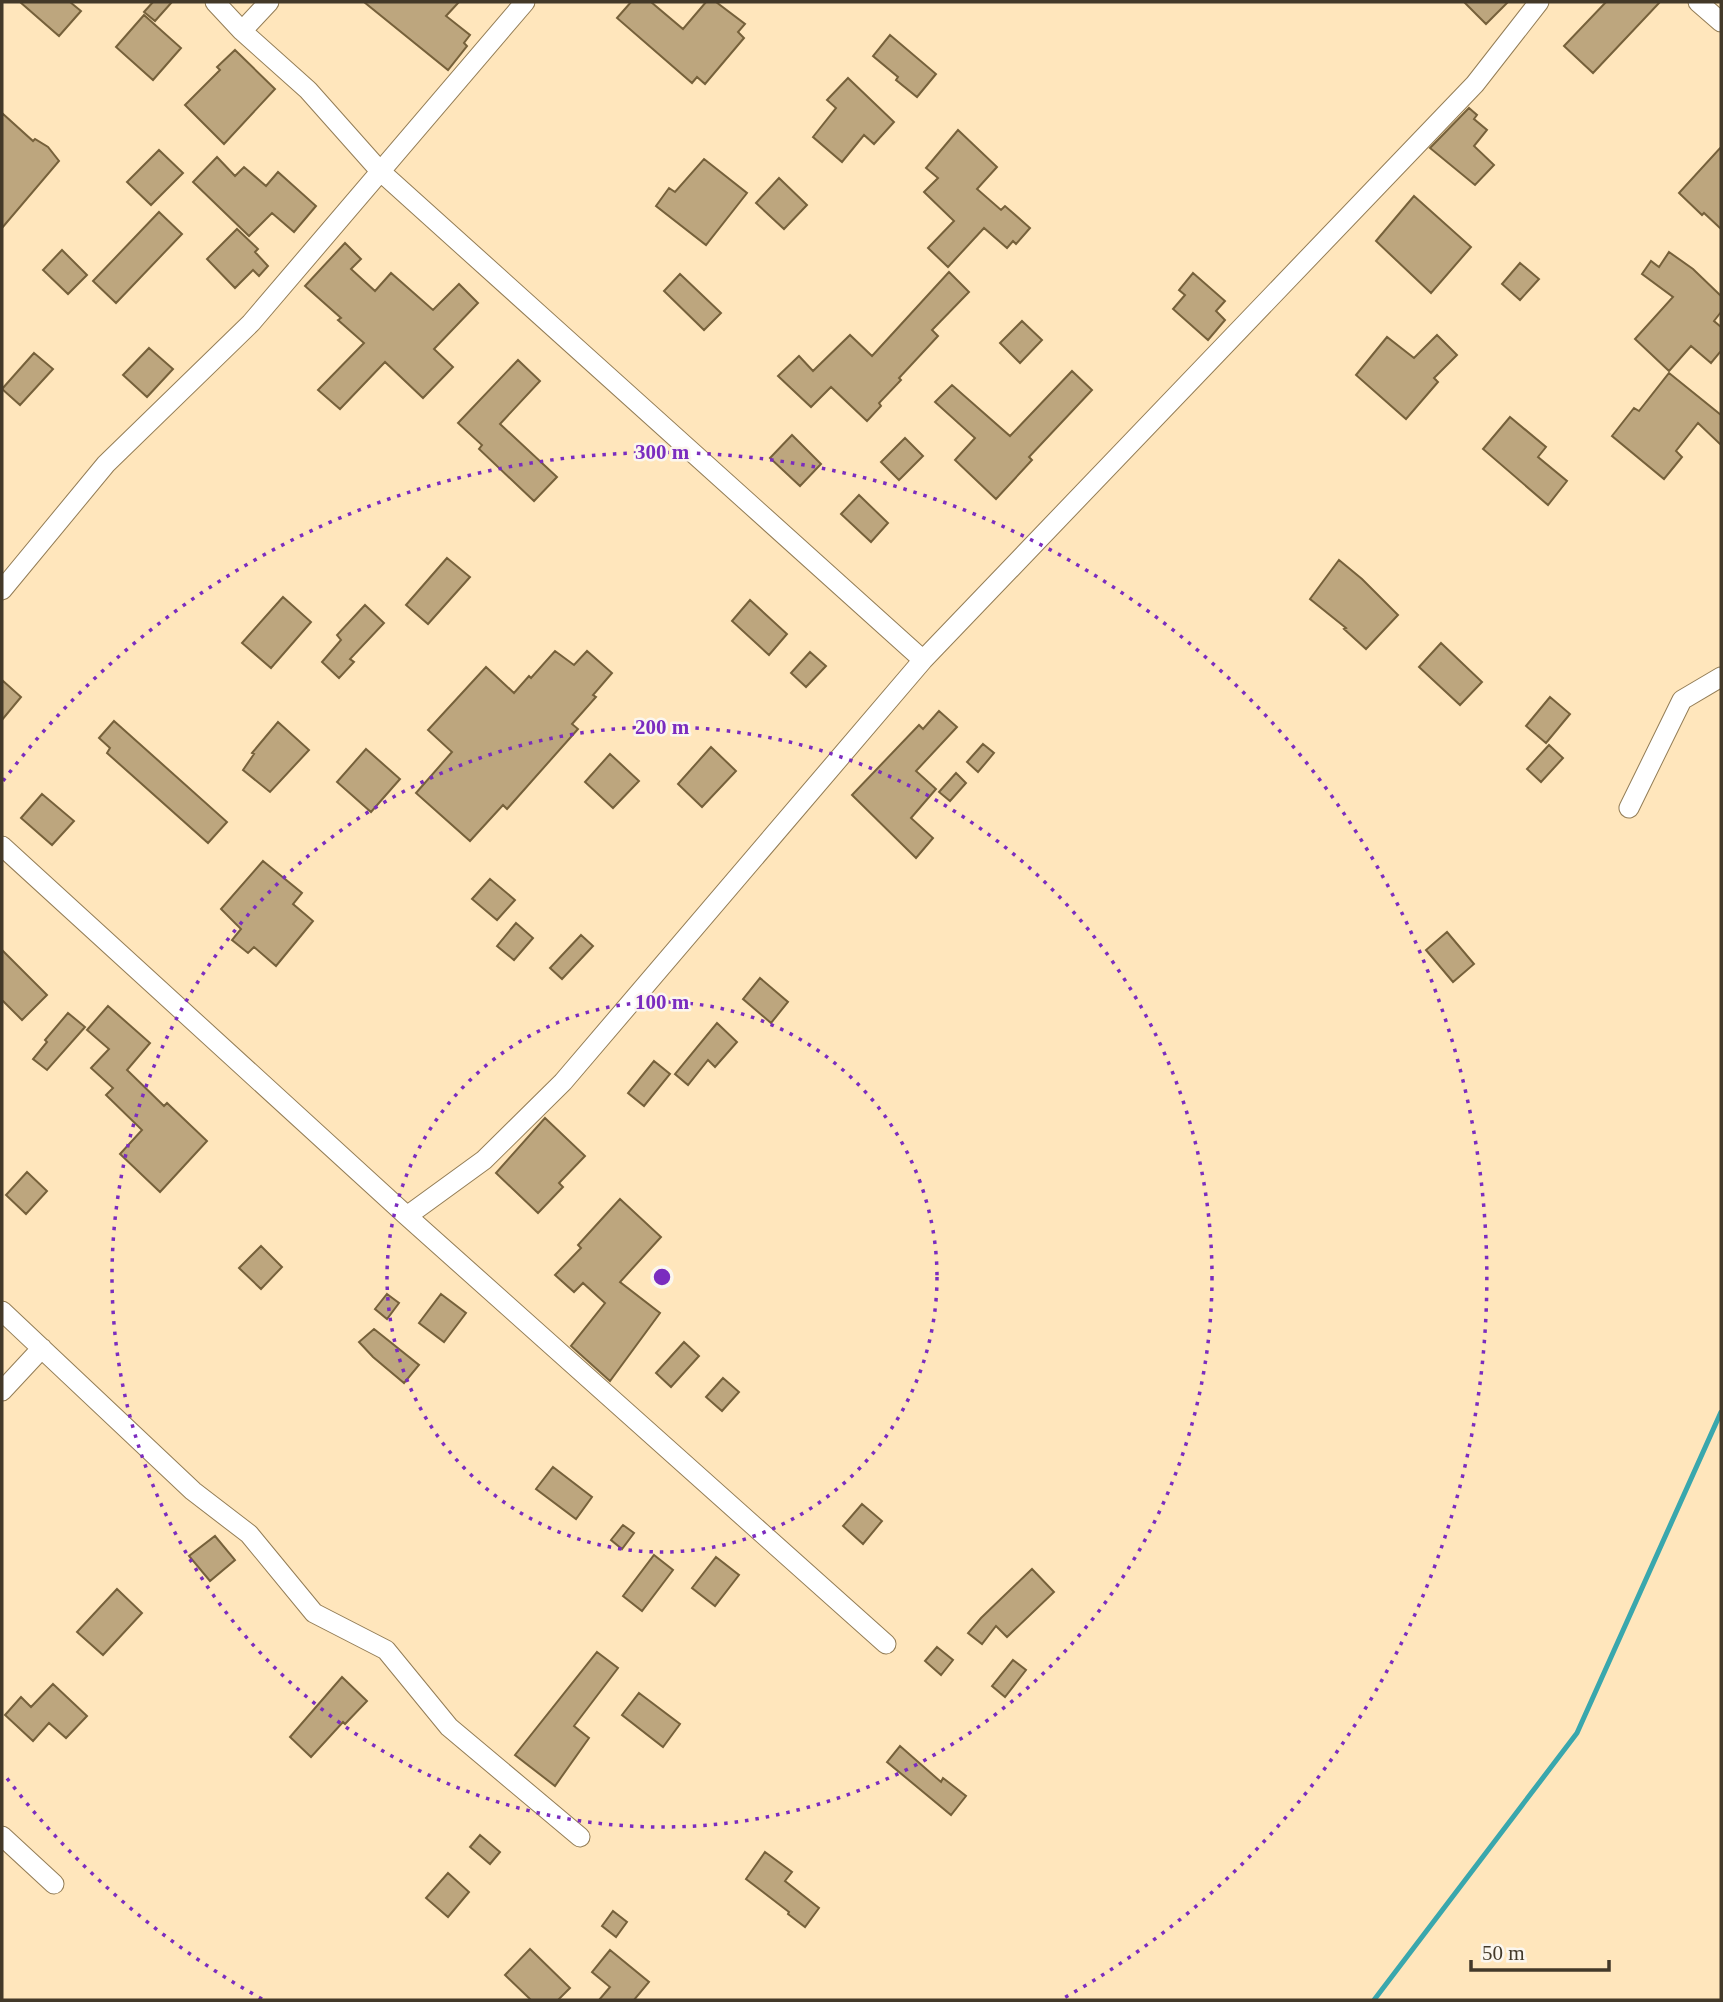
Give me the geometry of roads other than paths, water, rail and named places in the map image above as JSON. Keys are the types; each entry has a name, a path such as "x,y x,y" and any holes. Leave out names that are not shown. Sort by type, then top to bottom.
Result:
{"street":[{"path":"215,2 242,31 308,90 380,171 923,660"},
{"path":"242,31 269,2"},
{"path":"2,590 106,464 251,323 525,2"},
{"path":"407,1216 484,1160 563,1082 923,660 1475,84 1539,2"},
{"path":"1698,2 1721,22"},
{"path":"1629,808 1682,700 1721,677"},
{"path":"2,846 407,1216 886,1644"},
{"path":"2,1311 193,1491 248,1534 313,1613 386,1650 449,1727 580,1837"},
{"path":"2,1391 41,1348"},
{"path":"2,1836 54,1884"}],"waterway":[{"path":"1374,2000 1577,1733 1721,1412"}]}
